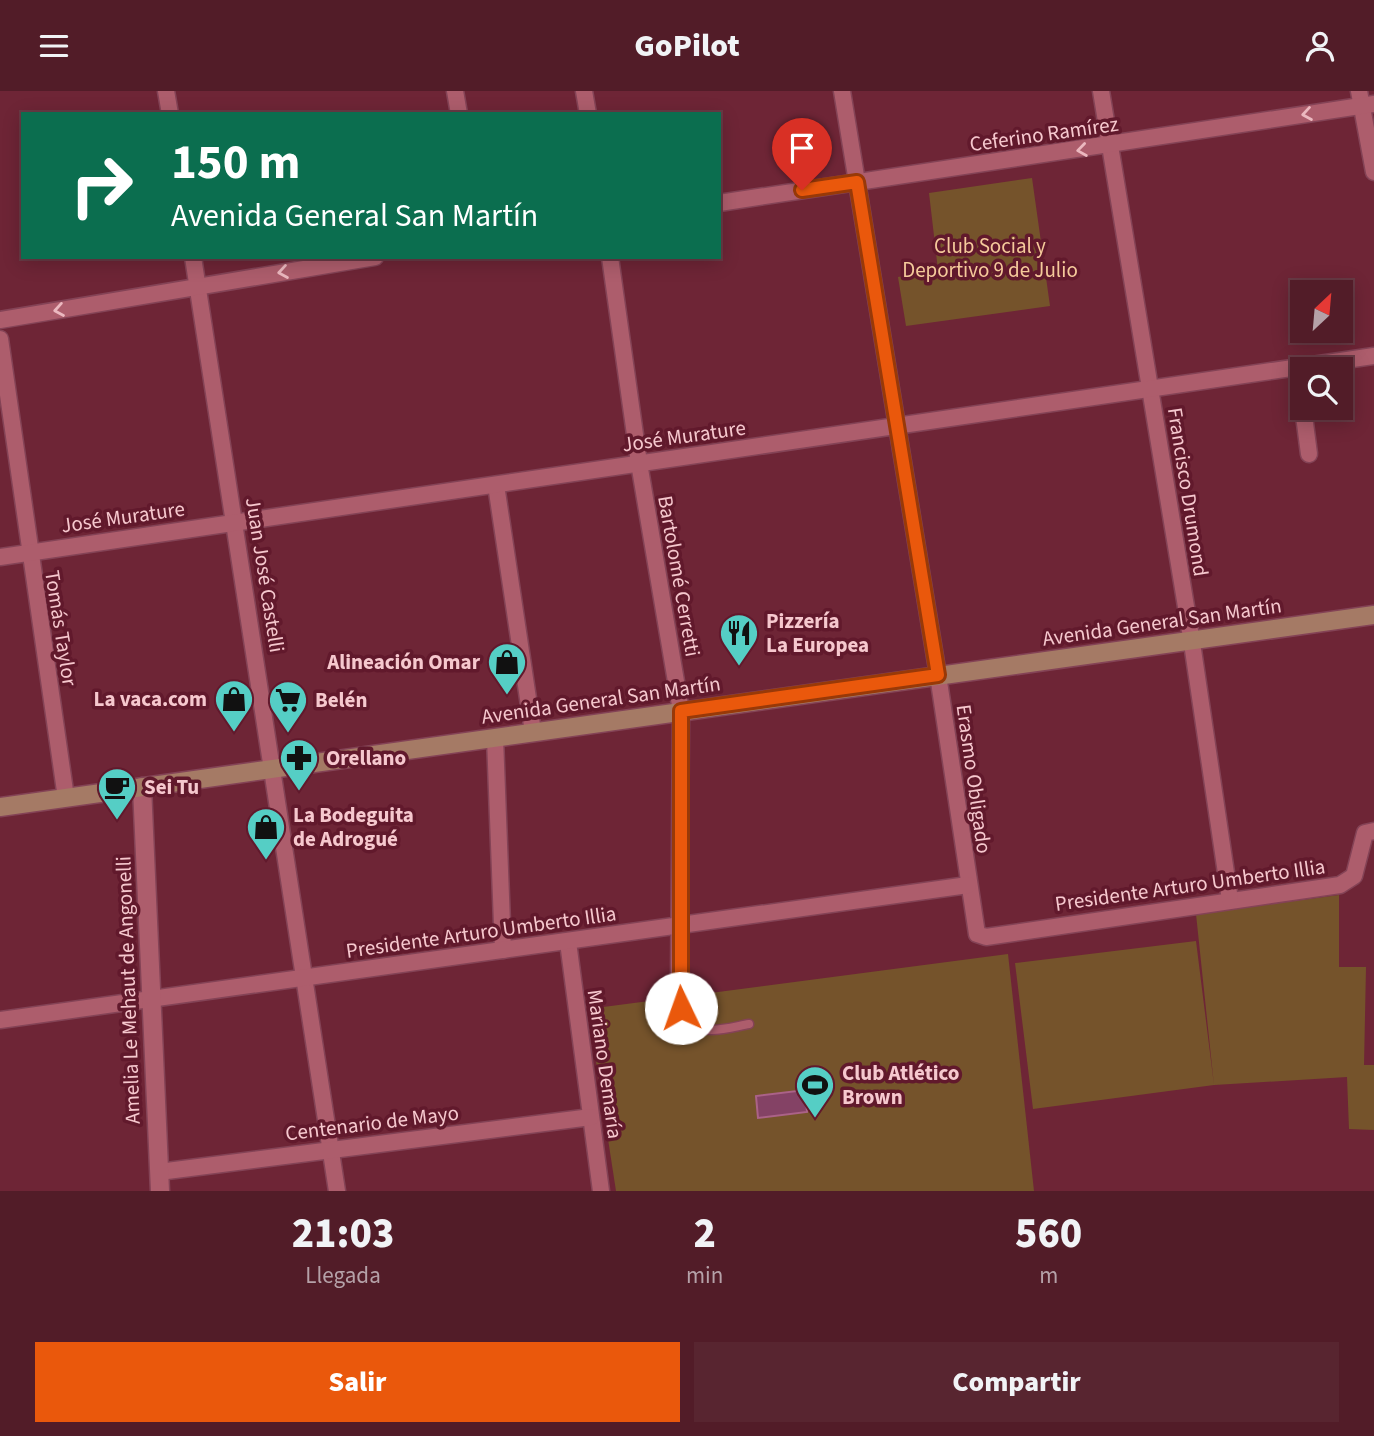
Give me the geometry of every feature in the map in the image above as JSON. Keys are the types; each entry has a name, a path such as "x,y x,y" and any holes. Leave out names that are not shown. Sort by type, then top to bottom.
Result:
{"main road":[{"name":"Avenida General San Martín","path":"0,807 938,675 1192,643 1374,615"}],"street":[{"path":"166,91 170,112"},
{"path":"455,91 459,112"},
{"path":"584,91 588,112"},
{"name":"Erasmo Obligado","path":"842,91 938,675 977,934"},
{"name":"Francisco Drumond","path":"1101,91 1192,643 1230,900"},
{"path":"1365,100 1374,172"},
{"name":"Ceferino Ramírez","path":"721,204 1110,146 1365,100"},
{"name":"Juan José Castelli","path":"193,259 236,522 337,1191"},
{"path":"0,320 362,259"},
{"name":"Bartolomé Cerretti","path":"610,259 639,463 681,711 679,988"},
{"name":"Tomás Taylor","path":"0,339 66,798"},
{"name":"José Murature","path":"1353,359 1374,356"},
{"name":"José Murature","path":"0,557 896,428 1290,368"},
{"path":"1305,420 1309,454"},
{"path":"496,485 533,732"},
{"path":"495,738 503,950"},
{"name":"Amelia Le Mehaut de Angonelli","path":"142,787 160,1191"},
{"name":"Presidente Arturo Umberto Illia","path":"977,934 986,937 1347,882 1354,876 1365,833 1374,831"},
{"name":"Presidente Arturo Umberto Illia","path":"0,1020 968,885"},
{"name":"Mariano Demaría","path":"568,942 601,1191"},
{"name":"Centenario de Mayo","path":"159,1172 591,1117"}],"lane":[{"path":"679,988 683,1017 696,1028 708,1030 749,1024"}],"green space":[{"name":"Club Social y Deportivo 9 de Julio","path":"1032,178 1050,306 906,326 898,277 938,270 929,193"},
{"path":"1339,895 1339,967 1366,967 1364,1065 1374,1065 1374,1130 1349,1129 1347,1077 1214,1085 1196,914"},
{"path":"1196,941 1214,1085 1033,1109 1015,963"},
{"name":"Club Atlético Brown","path":"1008,954 1034,1191 616,1191 588,1009"}],"building":[{"path":"805,1090 807,1112 758,1118 756,1096"}],"place":[{"name":"Pizzería La Europea","path":"739,667"},
{"name":"Alineación Omar","path":"507,696"},
{"name":"La vaca.com","path":"234,733"},
{"name":"Belén","path":"288,734"},
{"name":"Orellano","path":"299,792"},
{"name":"Sei Tu","path":"117,821"},
{"name":"La Bodeguita de Adrogué","path":"266,861"},
{"name":"Club Atlético Brown","path":"815,1119"}],"route":[{"path":"681,1008 678,927 681,711 938,675 857,182 802,190"}]}
